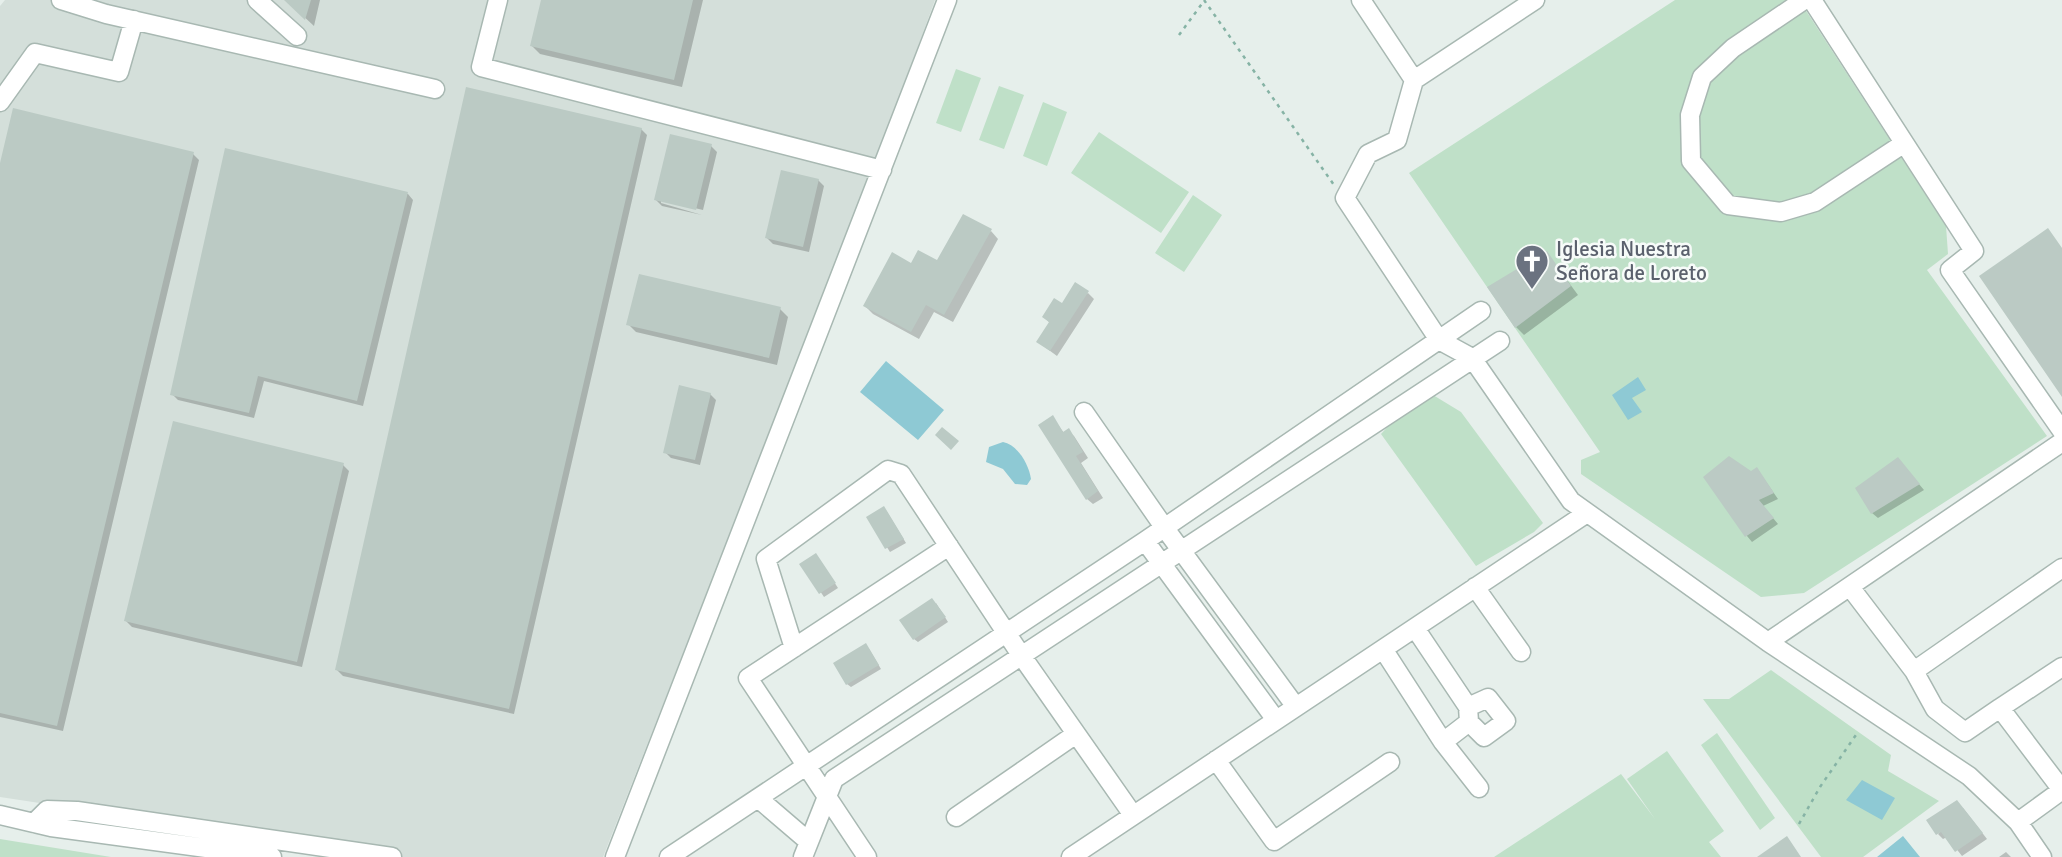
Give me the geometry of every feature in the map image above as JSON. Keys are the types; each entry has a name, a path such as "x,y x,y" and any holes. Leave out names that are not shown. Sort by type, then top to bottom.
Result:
{"street":[{"path":"61,0 134,20 435,89"},
{"path":"257,0 297,36"},
{"path":"498,0 481,66 882,170"},
{"path":"615,857 947,0"},
{"path":"1361,0 1415,80"},
{"path":"1535,0 1415,80 1396,140 1368,154 1345,198 1439,340 1472,358 1571,501 1768,642 1969,776 2018,822 2042,857"},
{"path":"1804,0 1733,48 1702,77 1690,115 1691,162 1728,205 1781,212 1815,202 1903,144"},
{"path":"1812,0 1974,251 1950,270 2062,431"},
{"path":"0,102 35,53 120,72 134,20"},
{"path":"669,857 1145,541 1481,311"},
{"path":"759,799 805,849 824,797 834,779 1500,341"},
{"path":"1084,412 1164,527 1296,706"},
{"path":"1768,642 2062,442"},
{"path":"794,648 766,559 888,470 901,474 1021,655 1133,816"},
{"path":"1070,857 1587,513"},
{"path":"1145,541 1276,720"},
{"path":"867,857 824,797 748,678 949,546"},
{"path":"1914,671 2062,568"},
{"path":"1475,587 1521,652"},
{"path":"1850,587 1914,671 1935,709 1965,732 2062,667"},
{"path":"1415,628 1468,714 1443,742"},
{"path":"1383,649 1443,742 1479,788"},
{"path":"2000,708 2062,790 2018,822"},
{"path":"956,817 1076,734"},
{"path":"1216,760 1273,841 1390,762"},
{"path":"34,823 47,810 77,811 392,857"},
{"path":"0,815 34,823 221,853 272,857"}],"path":[{"path":"1179,35 1204,1 1319,167 1345,198"},
{"path":"1799,824 1819,787 1858,732"}],"shaded area":[{"path":"5,0 935,0 871,175 603,857 396,857 0,797 0,6"}],"green space":[{"path":"1675,0 1799,0 1946,226 1948,254 1927,270 2047,436 1804,593 1761,597 1581,474 1581,460 1600,452 1409,173"},
{"path":"956,69 981,78 961,132 936,123"},
{"path":"999,86 1024,95 1004,149 979,140"},
{"path":"1043,102 1067,112 1047,166 1023,156"},
{"path":"1099,132 1189,192 1161,233 1071,173"},
{"path":"1193,195 1222,215 1184,272 1155,253"},
{"path":"1418,394 1433,395 1461,412 1543,523 1534,532 1476,566 1381,434"},
{"path":"1771,670 1891,755 1888,771 1939,801 1863,857 1821,857 1703,699 1729,699"},
{"path":"1717,733 1775,818 1760,830 1701,745"},
{"path":"1667,751 1724,831 1709,842 1721,857 1494,857 1621,774 1655,819 1627,779"},
{"path":"0,839 111,857 0,857"}],"water":[{"path":"886,361 944,410 918,440 860,392"},
{"path":"1638,377 1646,390 1632,398 1642,412 1628,420 1612,395"},
{"path":"1003,442 1018,451 1025,462 1031,479 1027,485 1015,484 1003,469 986,462 989,447"},
{"path":"1862,780 1895,798 1882,820 1846,800"},
{"path":"1903,836 1920,857 1877,857"}],"building":[{"path":"284,0 311,0 305,20"},
{"path":"541,0 693,0 674,80 530,46"},
{"path":"466,87 642,128 509,709 335,670"},
{"path":"13,108 194,152 57,726 0,713 0,163"},
{"path":"670,134 712,144 696,210 654,200"},
{"path":"225,148 408,192 357,401 258,376 249,413 170,395"},
{"path":"781,170 819,179 803,247 765,238"},
{"path":"963,214 992,229 944,315 926,305 911,332 863,306 892,252 911,263 918,250 937,260"},
{"path":"2048,228 2062,248 2062,397 1979,276"},
{"path":"1547,251 1571,286 1515,328 1487,287"},
{"path":"639,274 781,307 769,358 626,325"},
{"path":"1075,282 1089,291 1050,351 1036,342 1049,322 1042,317 1054,298 1062,303"},
{"path":"679,385 711,393 695,460 663,453"},
{"path":"1053,415 1063,432 1069,428 1083,452 1076,456 1098,491 1086,500 1038,425"},
{"path":"173,421 344,463 297,662 124,621"},
{"path":"942,427 959,441 951,450 935,435"},
{"path":"1729,456 1751,471 1757,467 1774,493 1759,500 1774,518 1745,537 1703,477"},
{"path":"1898,457 1920,484 1871,514 1855,488"},
{"path":"884,506 904,539 885,549 866,517"},
{"path":"816,553 836,583 819,594 799,564"},
{"path":"932,598 946,617 913,640 899,620"},
{"path":"866,643 879,665 846,685 833,663"},
{"path":"1957,800 1983,833 1955,852 1941,832 1936,835 1926,820"},
{"path":"1787,836 1801,857 1757,857"}],"place":[{"name":"Iglesia Nuestra Señora de Loreto","path":"1532,291"}]}
